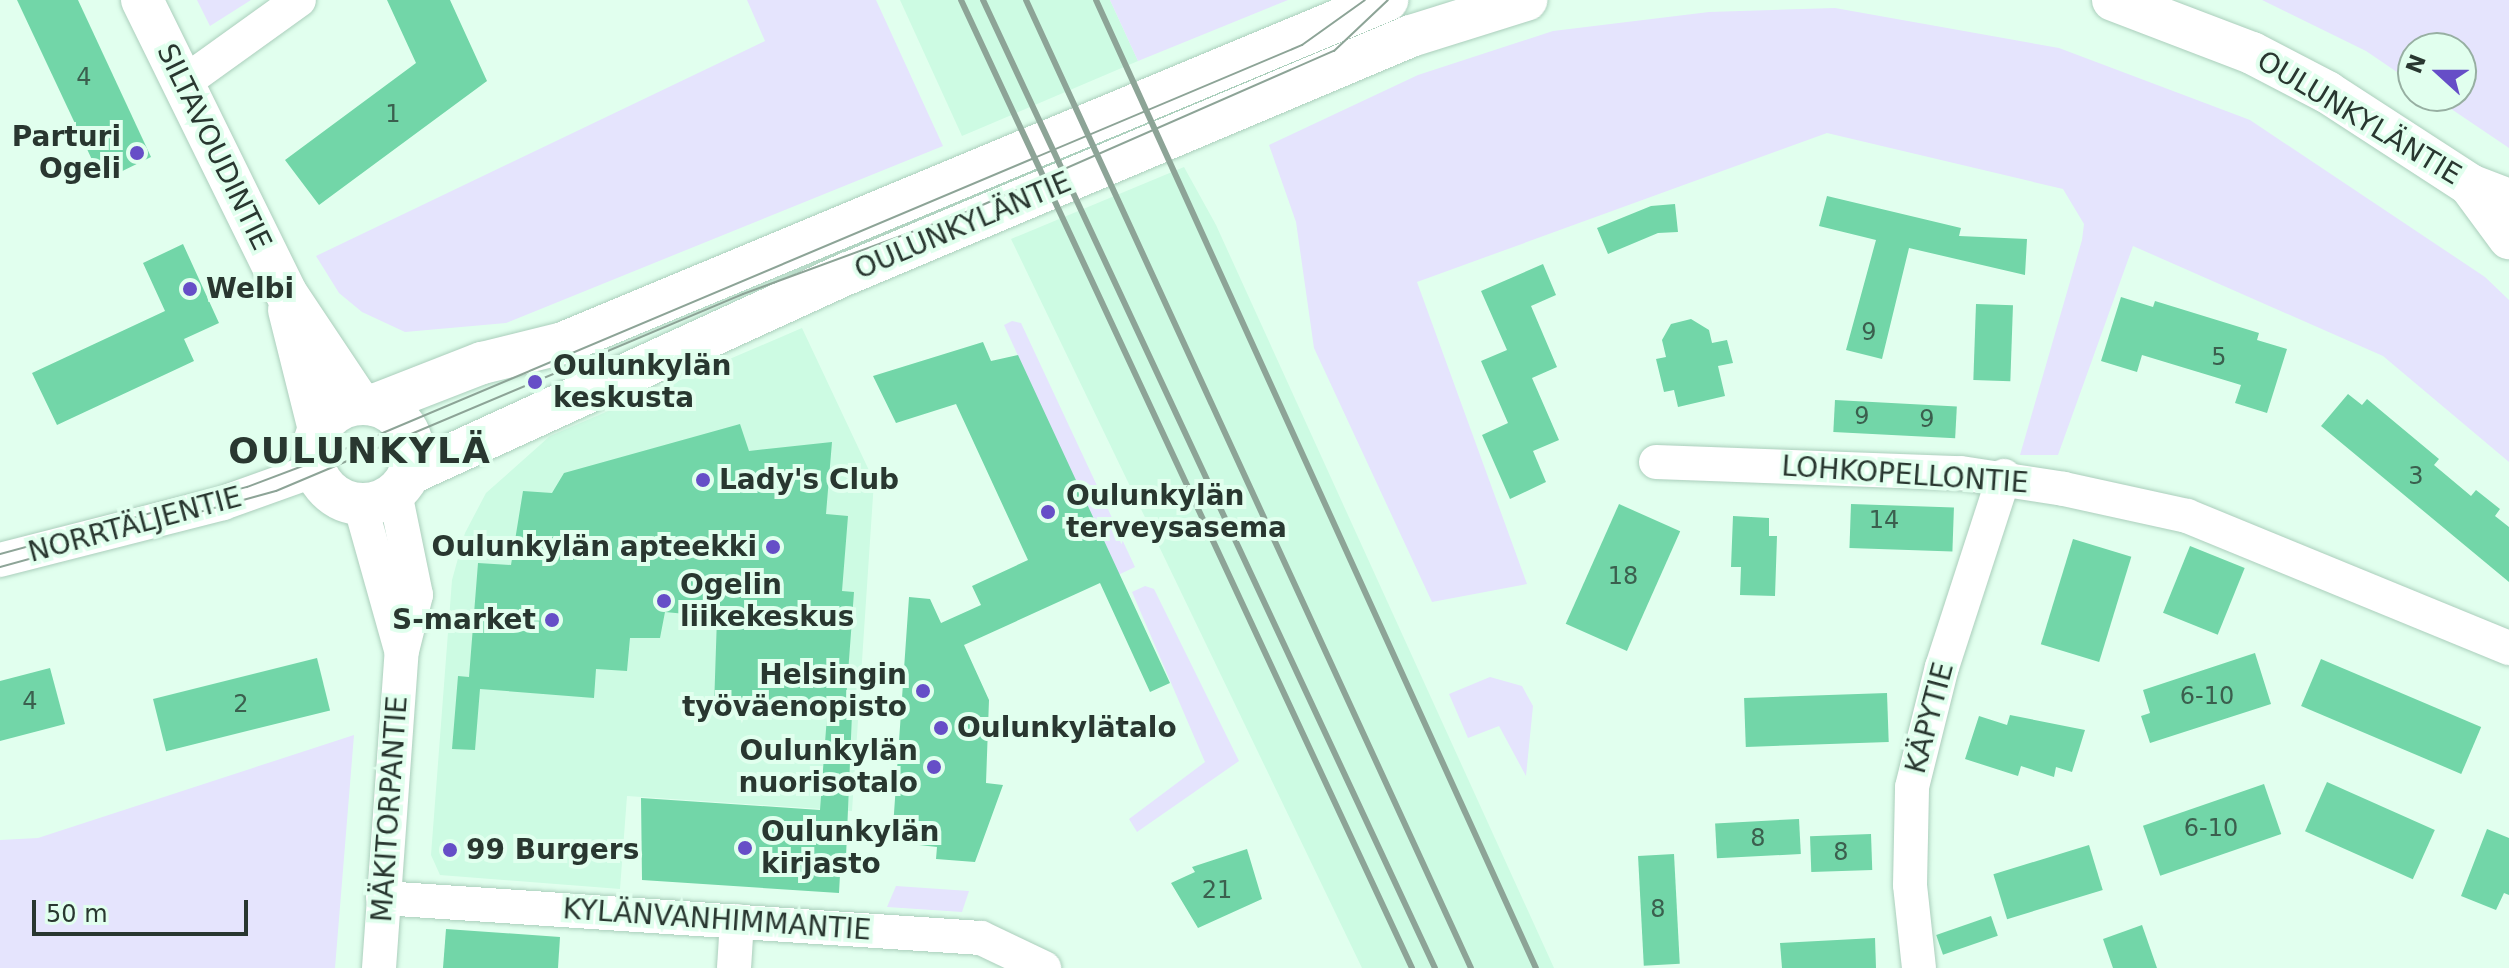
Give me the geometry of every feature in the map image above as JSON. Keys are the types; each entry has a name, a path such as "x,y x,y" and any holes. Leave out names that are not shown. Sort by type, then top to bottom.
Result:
{"main road":[{"name":"SILTAVOUDINTIE","path":"142,0 286,293 367,404"},
{"name":"OULUNKYLÄNTIE","path":"367,404 463,369 563,343 1387,0"},
{"name":"OULUNKYLÄNTIE","path":"388,491 849,273 1411,36 1526,0"},
{"name":"OULUNKYLÄNTIE","path":"2113,0 2252,53 2327,92 2470,185 2509,200"},
{"name":"OULUNKYLÄNTIE","path":"2470,185 2509,238"},
{"name":"SILTAVOUDINTIE","path":"286,293 319,429"},
{"path":"367,404 408,431 388,491 328,490 315,470 319,429 336,411 367,404"}],"street":[{"path":"182,84 299,0"},
{"name":"LOHKOPELLONTIE","path":"1656,462 2004,476 2187,516 2509,648"},
{"name":"NORRTÄLJENTIE","path":"0,560 223,503 315,470"},
{"name":"KÄPYTIE","path":"1919,968 1910,885 1912,787 1942,667 2004,476"},
{"name":"MÄKITORPANTIE","path":"379,968 402,651 388,491"},
{"name":"KYLÄNVANHIMMANTIE","path":"383,898 981,938 1044,968"},
{"path":"734,968 737,921"}],"shaded area":[{"path":"197,0 251,0 210,26"},
{"path":"747,0 876,0 943,146 506,323 405,332 362,312 339,293 316,256 765,41"},
{"path":"900,0 1110,0 1138,61 962,136"},
{"path":"1110,0 1288,0 1138,61"},
{"path":"2262,0 2509,0 2509,148 2456,112 2477,112 2477,32 2397,32 2397,72 2366,51"},
{"path":"1835,8 2059,48 2250,120 2485,277 2509,300 2509,462 2383,356 2133,246 2058,455 2020,455 2084,224 2063,189 1827,133 1417,282 1527,584 1432,602 1314,348 1296,222 1269,145 1418,75 1553,31 1709,12"},
{"path":"1184,167 1216,225 1554,968 1362,968 1011,239"},
{"path":"1012,321 1021,323 1135,567 1118,575 1004,325"},
{"path":"802,328 874,481 852,811 627,796 620,889 440,875 431,855 452,580 465,533 486,493 550,436"},
{"path":"1145,586 1154,589 1239,761 1137,832 1129,819 1205,762 1132,592"},
{"path":"1490,677 1522,686 1533,706 1526,776 1499,726 1468,738 1449,694"},
{"path":"354,735 335,968 0,968 0,840 38,838"},
{"path":"896,886 969,891 962,912 887,907"}],"building":[{"path":"17,0 78,0 151,157 102,181"},
{"path":"387,0 450,0 487,81 319,205 285,160 416,63"},
{"path":"1827,196 1961,228 1959,236 2027,239 2025,275 1909,248 1882,359 1846,350 1876,240 1819,226"},
{"path":"1675,204 1678,232 1658,233 1608,254 1597,228 1651,206"},
{"path":"183,244 219,323 184,339 194,361 57,425 32,373 165,311 143,263"},
{"path":"1543,264 1556,295 1531,306 1557,367 1532,378 1559,440 1533,451 1546,482 1510,499 1482,435 1508,423 1481,361 1507,350 1481,291"},
{"path":"2121,297 2153,307 2155,301 2259,333 2257,340 2287,349 2267,413 2235,403 2241,385 2142,355 2137,372 2101,361"},
{"path":"1976,304 2013,305 2010,381 1973,380"},
{"path":"1691,319 1709,330 1712,343 1727,340 1733,363 1718,366 1725,396 1678,407 1674,390 1664,392 1656,359 1666,357 1662,340 1671,324"},
{"path":"983,342 991,361 1018,355 1170,683 1150,692 1100,583 964,645 989,700 986,783 1003,785 975,862 936,859 937,847 892,842 909,597 930,599 941,623 981,605 972,586 1028,560 956,404 896,423 873,376"},
{"path":"2348,394 2362,405 2367,399 2439,459 2434,465 2471,496 2476,490 2500,509 2495,516 2509,527 2509,582 2321,426"},
{"path":"1835,400 1957,406 1955,438 1833,432"},
{"name":"Ogelin liikekeskus","path":"740,424 749,451 832,442 826,514 848,516 842,591 854,592 845,714 852,714 846,857 841,857 839,893 642,880 641,798 820,810 827,716 714,707 717,617 665,612 660,638 630,638 627,671 596,669 594,698 480,689 475,750 452,749 458,676 469,677 478,563 511,565 523,491 552,493 564,473"},
{"path":"1619,504 1680,531 1627,651 1566,624"},
{"path":"1851,504 1954,508 1952,552 1849,548"},
{"path":"1733,516 1769,518 1769,536 1777,536 1775,596 1740,595 1741,567 1731,567"},
{"path":"2073,539 2131,557 2099,662 2041,644"},
{"path":"2190,546 2245,568 2218,635 2163,613"},
{"path":"2255,653 2271,704 2150,743 2141,716 2150,713 2143,690"},
{"path":"317,658 330,710 166,751 153,699"},
{"path":"2321,659 2481,727 2461,774 2301,706"},
{"path":"50,668 65,724 0,741 0,681"},
{"path":"1887,693 1889,742 1746,747 1744,698"},
{"path":"2010,715 2085,730 2072,772 2056,767 2054,777 2021,766 2018,776 1965,759 1979,716 2007,725"},
{"path":"2327,782 2435,830 2413,879 2305,831"},
{"path":"2264,784 2281,834 2160,876 2143,826"},
{"path":"1799,819 1801,854 1717,858 1715,823"},
{"path":"2487,829 2509,838 2509,895 2504,893 2496,910 2461,896"},
{"path":"1871,834 1872,870 1811,872 1810,836"},
{"path":"2089,845 2103,890 2007,919 1993,874"},
{"path":"1247,849 1262,899 1198,928 1171,883 1195,872 1192,867"},
{"path":"1674,854 1680,964 1644,966 1638,856"},
{"path":"1991,916 1998,936 1943,955 1936,935"},
{"path":"2142,925 2157,968 2113,968 2103,939"},
{"path":"446,929 560,937 558,968 443,968"},
{"path":"1875,938 1876,968 1782,968 1780,943"}],"tram line":[{"path":"0,554 247,487 321,459 1302,45 1365,0"},
{"path":"0,567 276,491 743,294 971,210 1334,51 1388,0"}],"railway":[{"path":"961,0 1412,968"},
{"path":"983,0 1435,968"},
{"path":"1026,0 1471,968"},
{"path":"1096,0 1536,968"}],"place":[{"name":"Parturi Ogeli","path":"137,153"},
{"name":"Welbi","path":"190,289"},
{"name":"Oulunkylän keskusta","path":"535,382"},
{"name":"Lady's Club","path":"703,480"},
{"name":"Oulunkylän terveysasema","path":"1048,512"},
{"name":"Oulunkylän apteekki","path":"773,547"},
{"name":"Ogelin liikekeskus","path":"664,601"},
{"name":"S-market","path":"552,620"},
{"name":"Helsingin työväenopisto","path":"923,691"},
{"name":"Oulunkylätalo","path":"941,728"},
{"name":"Oulunkylän nuorisotalo","path":"934,767"},
{"name":"Oulunkylän kirjasto","path":"745,848"},
{"name":"99 Burgers","path":"450,850"}],"district":[{"name":"OULUNKYLÄ","path":"360,451"}]}
